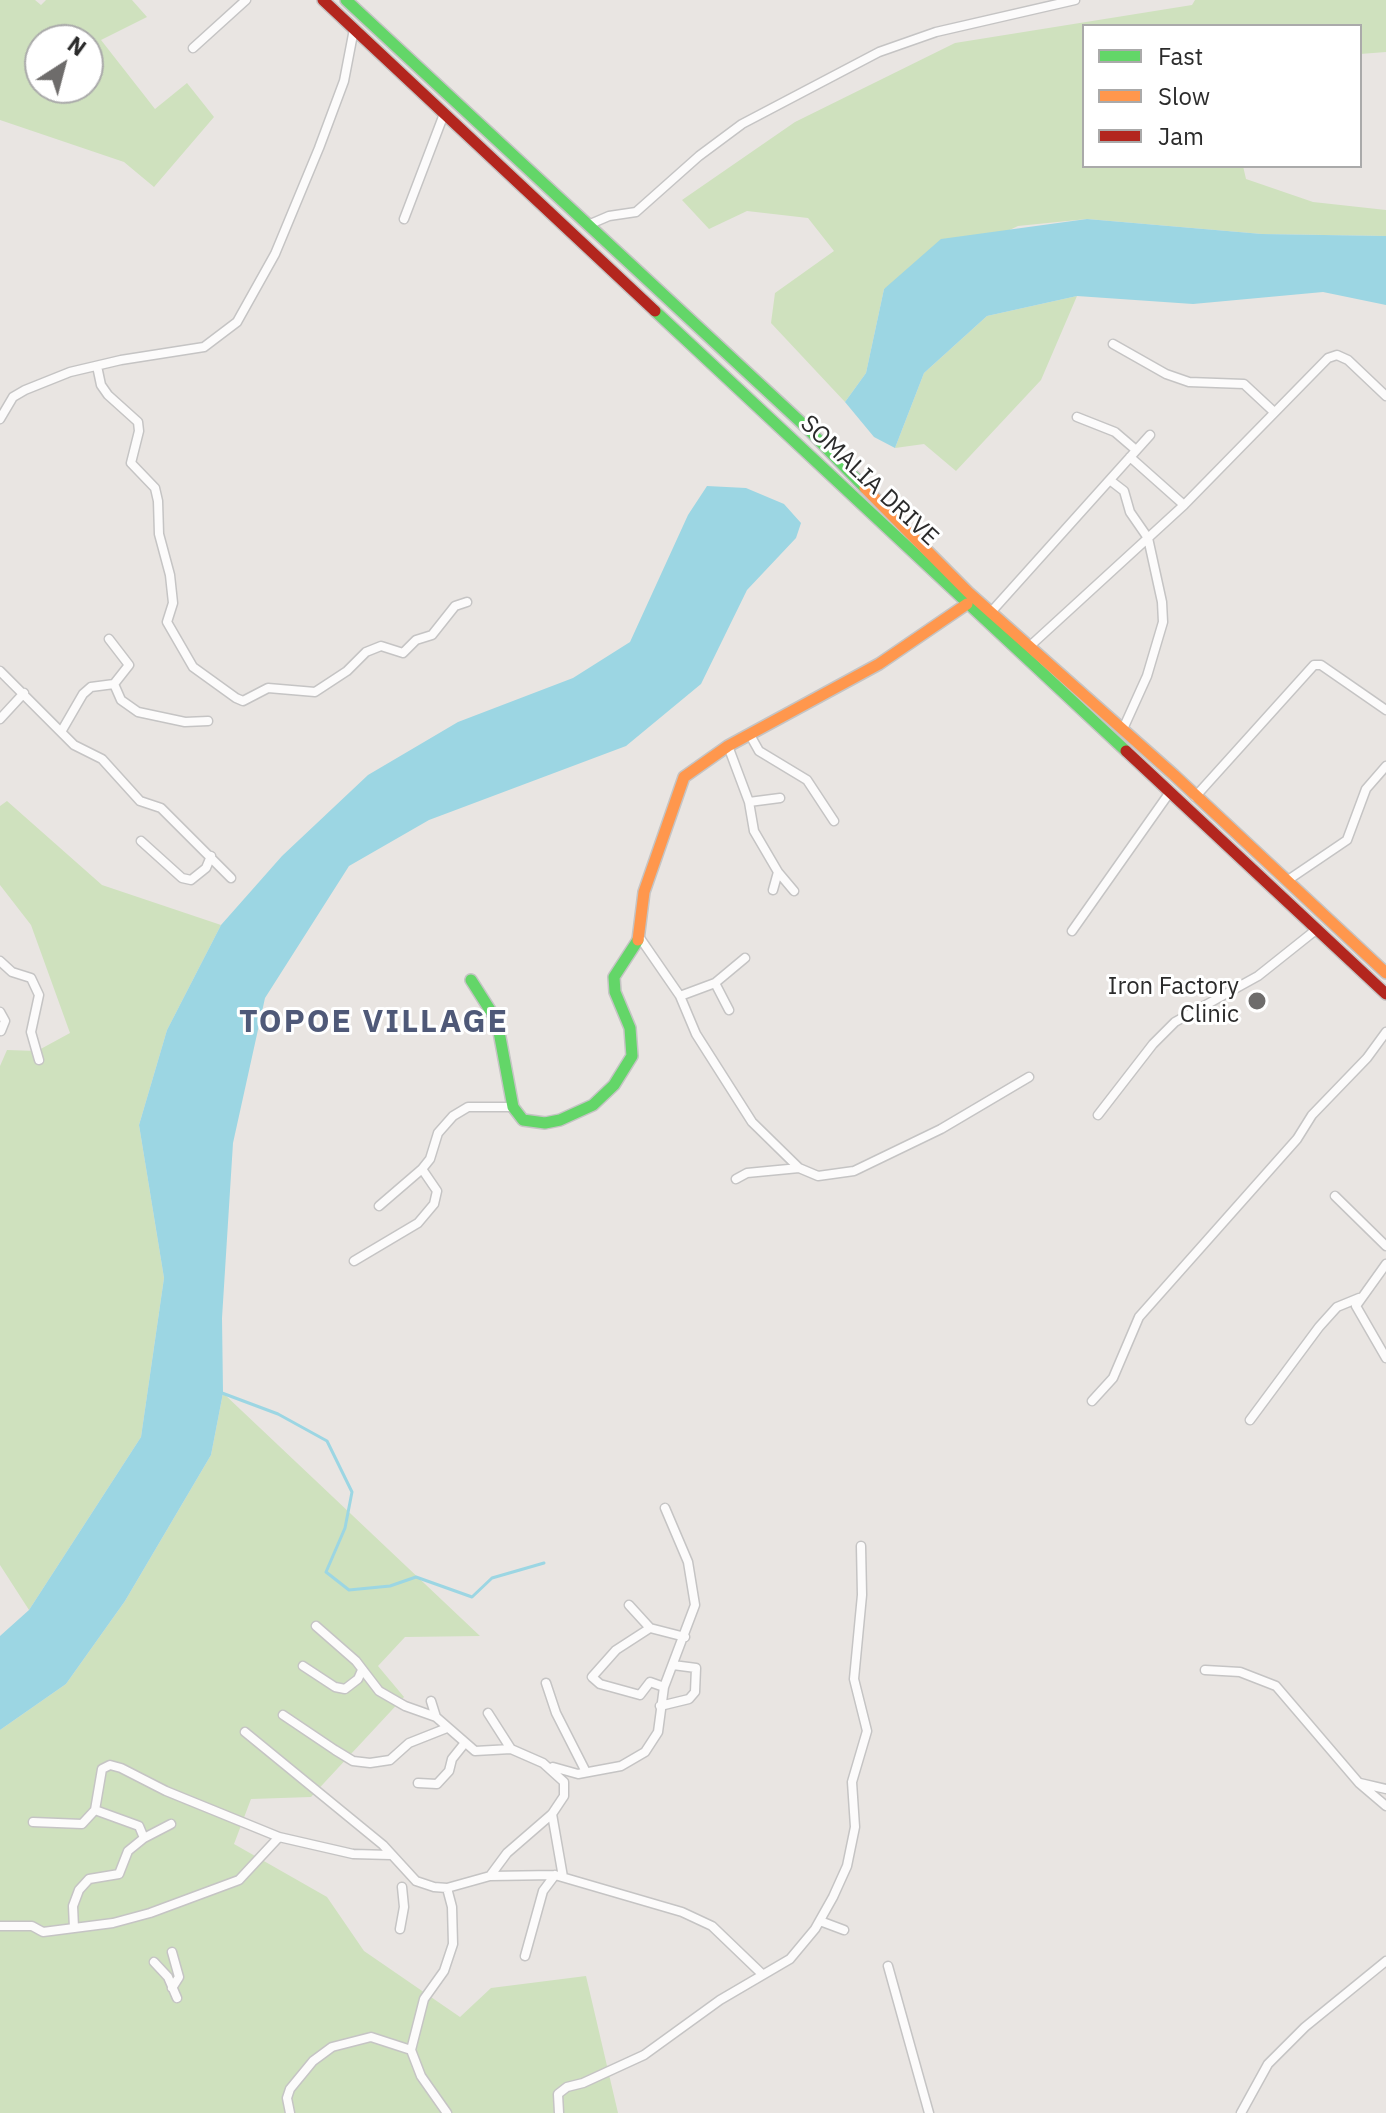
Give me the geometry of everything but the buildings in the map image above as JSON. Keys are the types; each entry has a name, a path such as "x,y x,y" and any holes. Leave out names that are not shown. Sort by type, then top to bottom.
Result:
{"main road":[{"name":"SOMALIA DRIVE","path":"323,0 1386,994"},
{"name":"SOMALIA DRIVE","path":"346,0 806,427 968,592 1123,729 1386,973"},
{"path":"471,980 497,1021 513,1107 523,1120 560,1120 578,1115 614,1085 632,1056 633,1042 615,992 614,977 630,948 640,938 644,892 668,829 680,785 689,771 728,746 879,664 967,604"}],"street":[{"path":"193,48 246,0"},
{"path":"588,225 609,216 636,212 699,156 742,124 879,52 936,32 1075,0"},
{"path":"0,419 13,397 25,390 97,366 204,347 237,322 275,254 319,148 344,81 354,29"},
{"path":"404,219 444,114"},
{"path":"1113,344 1166,374 1189,382 1244,384 1273,411"},
{"path":"1030,646 1184,505 1328,358 1337,355 1348,360 1386,396"},
{"path":"97,366 101,385 108,395 138,422 139,431 131,463 155,488 158,501 159,534 170,575 173,603 167,622 187,660 236,698 243,701 268,688 315,692 347,671 366,652 381,646 403,653 416,640 432,635 455,606 467,602"},
{"path":"1077,417 1115,432 1184,505"},
{"path":"992,611 1150,435"},
{"path":"1111,481 1124,491 1130,512 1148,538 1161,590 1163,622 1143,689 1123,729"},
{"path":"61,732 83,694 91,687 114,684 129,665 109,639"},
{"path":"1195,797 1314,665 1321,665 1386,710"},
{"path":"0,671 74,745 102,759 136,798 161,808 231,878"},
{"path":"114,684 121,700 138,712 185,722 208,721"},
{"path":"0,719 24,693"},
{"path":"750,735 759,751 807,780 834,821"},
{"path":"728,746 749,802 754,831 778,872 794,891"},
{"path":"1288,880 1347,840 1366,789 1386,766"},
{"path":"1072,931 1170,792"},
{"path":"749,802 780,798"},
{"path":"141,841 182,878 191,880 206,868 211,856"},
{"path":"773,890 778,872"},
{"path":"1098,1115 1153,1044 1175,1022 1258,976 1317,929"},
{"path":"640,938 680,996 696,1034 752,1122 799,1168 818,1176 854,1171 941,1129 1029,1077"},
{"path":"680,996 715,983 745,958"},
{"path":"0,961 12,972 31,978 39,995 31,1032 39,1060"},
{"path":"715,983 729,1010"},
{"path":"0,1012 5,1021 1,1031"},
{"path":"1092,1401 1113,1378 1139,1317 1297,1139 1312,1115 1367,1058 1386,1032"},
{"path":"379,1206 422,1169 430,1159 438,1133 453,1116 468,1107 513,1107"},
{"path":"736,1179 747,1173 799,1168"},
{"path":"354,1261 418,1223 434,1204 437,1191 422,1169"},
{"path":"1335,1196 1340,1206 1386,1246"},
{"path":"1250,1420 1319,1327 1337,1307 1359,1298 1385,1267"},
{"path":"1359,1298 1358,1315 1386,1358"},
{"path":"316,1626 362,1670 379,1691 398,1703 436,1717 464,1744 482,1752 511,1749 543,1763 582,1773 621,1766 645,1752 658,1732 664,1687 685,1637 696,1591 665,1508"},
{"path":"559,2113 558,2094 567,2087 583,2083 644,2055 762,1974 790,1959 820,1921 847,1866 857,1810 852,1782 867,1731 853,1670 862,1595 861,1546"},
{"path":"629,1605 650,1628 685,1637"},
{"path":"650,1628 616,1650 592,1677 600,1684 640,1695 650,1682 664,1687"},
{"path":"660,1706 689,1699 695,1692 696,1668 673,1665"},
{"path":"303,1666 335,1687 345,1689 358,1679 362,1670"},
{"path":"1205,1670 1240,1672 1276,1686 1359,1783 1386,1806"},
{"path":"546,1683 582,1773"},
{"path":"431,1701 436,1717"},
{"path":"488,1713 511,1749"},
{"path":"283,1715 353,1761 370,1763 390,1760 409,1743 447,1728"},
{"path":"245,1732 391,1855 416,1881 447,1888 490,1876 559,1876 702,1920 762,1974"},
{"path":"418,1783 437,1784 464,1744"},
{"path":"543,1763 564,1782 564,1796"},
{"path":"33,1822 82,1824 95,1810 99,1774 110,1765 279,1837 353,1854 391,1855"},
{"path":"490,1876 507,1853 552,1814 582,1773"},
{"path":"1359,1783 1386,1789"},
{"path":"95,1810 139,1826 144,1838"},
{"path":"552,1814 559,1876"},
{"path":"74,1928 73,1906 79,1890 89,1879 119,1874 128,1851 144,1838 171,1824"},
{"path":"0,1926 32,1926 43,1932 150,1913 239,1880 261,1860 279,1837"},
{"path":"525,1956 543,1891 559,1876"},
{"path":"400,1929 404,1907 402,1887"},
{"path":"447,1888 452,1907 453,1944 444,1971 424,1999 411,2050 426,2084 447,2113"},
{"path":"820,1921 844,1930"},
{"path":"172,1952 179,1977 172,1988"},
{"path":"1241,2113 1268,2064 1305,2027 1386,1961"},
{"path":"154,1962 164,1971 177,1998"},
{"path":"888,1966 929,2113"},
{"path":"290,2113 287,2098 290,2089 313,2061 332,2047 371,2037 411,2050"},
{"path":"1246,2100 1251,2113"}],"green space":[{"path":"0,0 35,0 41,5 46,0 132,0 147,17 104,38 104,24 24,24 24,104 104,104 104,44 155,109 187,83 214,117 154,187 124,162 0,120"},
{"path":"1195,0 1386,0 1386,52 1362,54 1362,24 1082,24 1082,168 1243,168 1246,179 1313,202 1386,210 1386,236 1262,234 1087,219 1018,226 884,289 866,373 845,402 771,323 775,293 834,251 808,218 747,211 709,229 682,200 795,122 955,43 1192,5"},
{"path":"1077,296 1041,380 956,471 924,444 895,448 924,373 987,316"},
{"path":"7,801 102,885 221,925 167,1030 139,1125 164,1278 141,1437 29,1610 0,1565 0,1066 7,1050 37,1051 70,1033 31,925 0,885 0,806"},
{"path":"223,1393 480,1636 405,1637 378,1666 404,1697 311,1797 251,1799 234,1844 327,1897 364,1951 460,2017 491,1988 586,1976 618,2113 0,2113 0,1730 66,1684 125,1601 211,1455"}],"water":[{"path":"1087,219 1262,234 1386,236 1386,305 1323,292 1193,304 1077,296 987,316 924,373 895,448 874,437 845,402 866,373 884,289 941,239"},
{"path":"707,486 746,488 784,504 801,523 796,538 747,590 701,684 626,746 429,820 349,866 265,998 233,1143 222,1318 223,1393 211,1455 125,1601 66,1684 0,1730 0,1636 29,1610 141,1437 164,1278 139,1125 167,1030 221,925 282,856 368,775 458,722 573,678 630,642 688,515"}],"waterway":[{"path":"222,1393 278,1414 327,1441 352,1492 345,1528 326,1572 349,1590 390,1586 416,1577 472,1597 492,1578 544,1563"}],"traffic: fast":[{"path":"346,0 806,427 865,488"},
{"path":"655,311 1126,751"},
{"path":"471,980 497,1021 513,1107 523,1120 545,1123 560,1120 593,1105 614,1085 632,1056 630,1028 615,992 614,977 638,940"}],"traffic: slow":[{"path":"865,488 968,592 1174,775 1386,973"},
{"path":"638,940 644,892 684,777 728,746 879,664 967,604"}],"traffic: jam":[{"path":"323,0 655,311"},
{"path":"1126,751 1386,994"}],"place":[{"name":"Iron Factory Clinic","path":"1257,1001"}],"district":[{"name":"TOPOE VILLAGE","path":"374,1023"}]}
